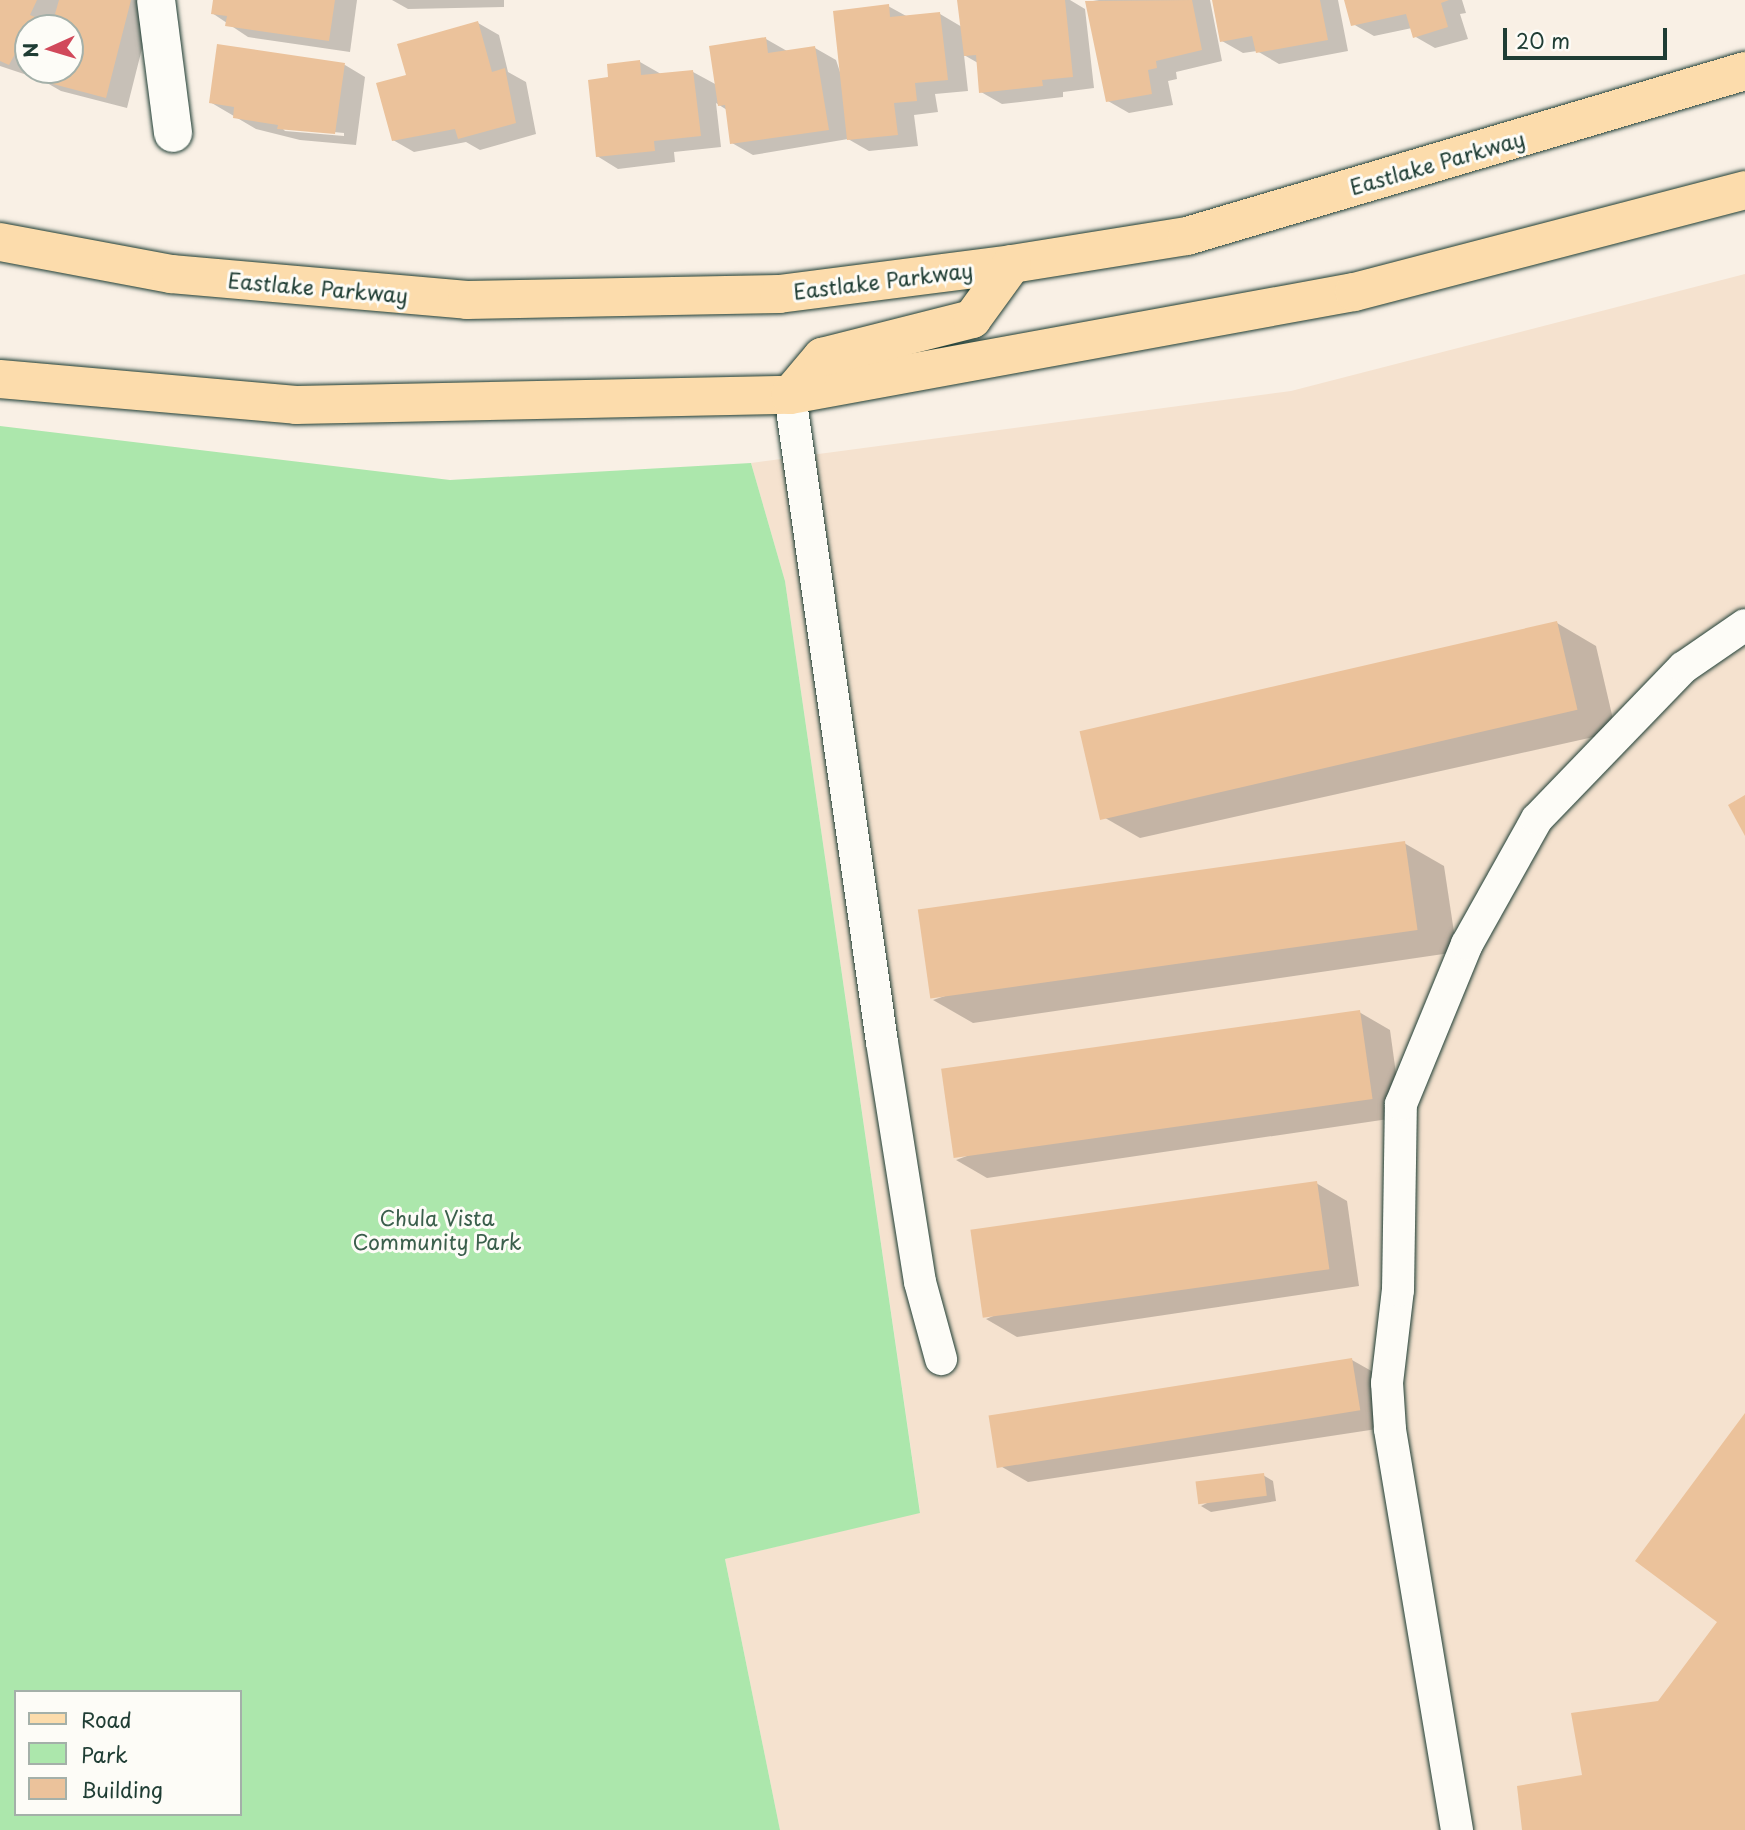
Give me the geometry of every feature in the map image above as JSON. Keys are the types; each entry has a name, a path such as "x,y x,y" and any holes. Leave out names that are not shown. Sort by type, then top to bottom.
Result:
{"main road":[{"name":"Eastlake Parkway","path":"0,242 171,274 467,300 779,294 1012,264 1187,236 1745,71"},
{"path":"0,379 296,405 790,395 1354,292 1745,190"},
{"path":"790,395 822,357 972,319 1012,264"}],"street":[{"path":"156,0 173,133"}],"lane":[{"path":"790,395 907,1201 920,1282 941,1359"},
{"path":"1457,1830 1390,1429 1387,1383 1398,1290 1401,1104 1467,944 1537,820 1684,667 1745,625"}],"shaded area":[{"path":"1745,274 1745,1830 780,1830 725,1559 920,1512 785,581 751,463 1291,391"}],"green space":[{"name":"Chula Vista Community Park","path":"0,426 450,480 751,463 785,581 920,1513 725,1559 780,1830 0,1830"}],"building":[{"path":"0,0 37,0 30,14 14,14 14,56 9,65 0,61"},
{"path":"59,0 131,0 106,98 53,84 84,84 84,14 55,14"},
{"path":"213,0 335,0 329,41 225,26 227,16 211,14"},
{"path":"957,0 1065,0 1073,77 1042,80 1043,86 979,93 976,55 964,56"},
{"path":"1192,0 1202,50 1156,61 1157,68 1148,70 1152,94 1106,102 1085,1"},
{"path":"1212,0 1320,0 1328,40 1256,53 1252,36 1220,42"},
{"path":"1344,0 1449,0 1441,3 1448,27 1413,38 1406,14 1351,26"},
{"path":"889,4 890,17 940,12 948,80 915,83 917,101 894,103 898,135 847,140 833,11"},
{"path":"478,21 492,72 505,68 516,123 458,139 455,129 392,141 376,83 406,75 397,44"},
{"path":"766,37 768,53 815,46 829,130 730,144 725,105 718,106 709,46"},
{"path":"217,44 345,63 335,134 277,129 278,125 233,118 234,107 209,103"},
{"path":"640,60 641,75 693,70 701,136 654,141 655,151 596,157 588,80 608,77 607,64"},
{"path":"1557,621 1577,710 1100,820 1080,731"},
{"path":"1745,795 1745,836 1728,805"},
{"path":"1405,841 1418,930 930,999 918,909"},
{"path":"1360,1010 1373,1099 954,1158 941,1069"},
{"path":"1317,1181 1329,1269 983,1318 970,1230"},
{"path":"1352,1358 1360,1410 997,1468 989,1416"},
{"path":"1745,1413 1745,1830 1522,1830 1517,1786 1582,1775 1571,1713 1658,1701 1717,1622 1635,1561"},
{"path":"1264,1473 1267,1496 1198,1504 1196,1481"}]}
